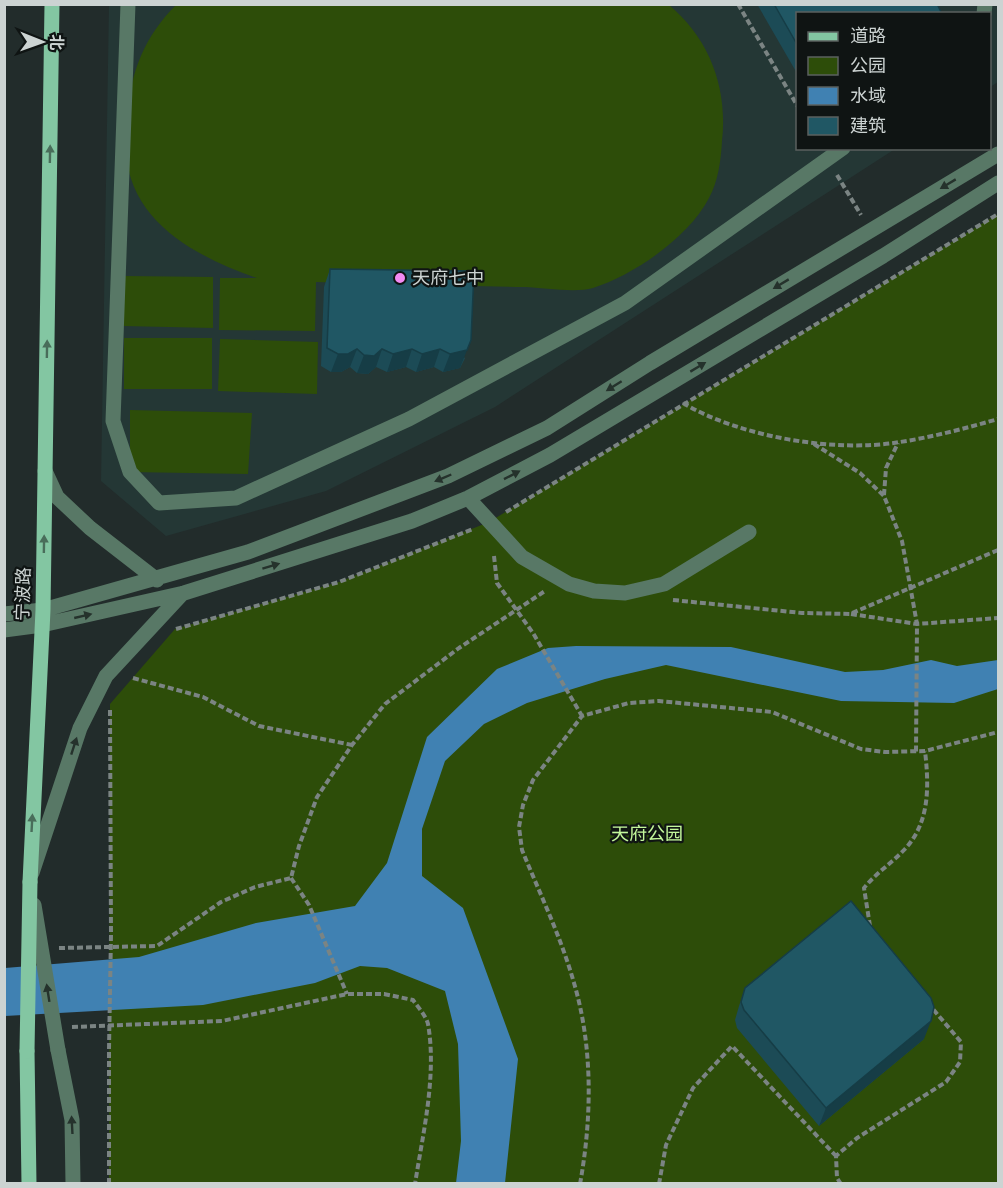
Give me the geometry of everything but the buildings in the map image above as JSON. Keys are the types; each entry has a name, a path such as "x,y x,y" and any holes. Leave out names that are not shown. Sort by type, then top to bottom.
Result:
{"main road":[{"name":"宁波路","path":"29,1184 27,1051 30,882 42,618 52,4"}],"street":[{"path":"128,4 114,421 130,472 159,503 236,498 409,418 625,303 840,150"},
{"path":"4,630 248,552 346,517 448,476 547,428 660,357 999,154"},
{"path":"4,614 42,618 184,593 412,521 468,498 560,449 883,256 999,183"},
{"path":"45,471 57,497 90,528 157,580"},
{"path":"468,498 522,557 569,584 594,591 625,593 664,584 749,532"},
{"path":"73,1184 72,1120 30,882 80,728 106,676 184,593"}],"path":[{"path":"738,4 796,104"},
{"path":"683,403 721,423 814,444 898,443 999,419"},
{"path":"884,496 886,468 898,443"},
{"path":"814,444 860,473 884,496 902,541 917,624 916,752"},
{"path":"489,522 497,583 533,633 582,716"},
{"path":"850,614 999,550"},
{"path":"347,994 343,980 309,905 291,878 299,846 317,797 352,745 384,704 542,592 569,584"},
{"path":"672,600 802,613 850,614 917,624 999,618"},
{"path":"133,678 203,697 259,726 352,745"},
{"path":"580,1184 590,1106 575,984 522,850 519,827 523,806 533,780 582,716 629,703 659,701 746,708 772,712 861,749 916,752 999,732"},
{"path":"875,933 869,924 864,888 875,874 904,850 918,833 926,809 929,780 925,751"},
{"path":"52,948 157,946 221,902 255,887 291,878"},
{"path":"109,1184 111,934"},
{"path":"63,1027 222,1021 347,994 384,994 413,1000 428,1022 427,1106 415,1184"},
{"path":"836,1156 857,1138 946,1082 960,1062 961,1042 926,1002"},
{"path":"659,1184 666,1145 693,1088 732,1046 836,1156 837,1178 841,1184"}],"shaded area":[{"name":"天府七中","path":"109,5 998,5 998,82 991,86 991,12 796,12 796,150 893,150 495,407 326,491 166,536 101,481"}],"green space":[{"path":"176,5 669,5 695,33 713,66 719,84 723,122 722,148 715,185 700,213 659,253 626,274 593,288 569,290 316,282 315,331 219,330 220,278 257,278 213,260 191,248 154,218 140,199 130,177 126,152 129,99 136,69 156,29"},
{"name":"天府公园","path":"998,214 998,1183 109,1184 110,704 175,629 339,582 489,522"},
{"path":"124,276 213,277 213,328 123,326"},
{"path":"124,338 212,338 212,389 124,389"},
{"path":"220,339 318,342 317,394 218,391"},
{"path":"130,410 252,413 248,474 130,472"}],"water":[{"path":"576,646 731,647 845,672 883,670 931,660 957,666 998,660 998,689 954,703 841,701 666,665 605,679 527,703 484,724 445,761 422,829 422,876 463,908 518,1059 505,1183 456,1183 461,1141 458,1044 445,991 387,968 360,966 315,983 203,1005 5,1016 5,968 139,957 256,923 355,906 387,863 427,737 497,669 548,648"}],"place":[{"name":"天府七中","path":"400,278"}]}
